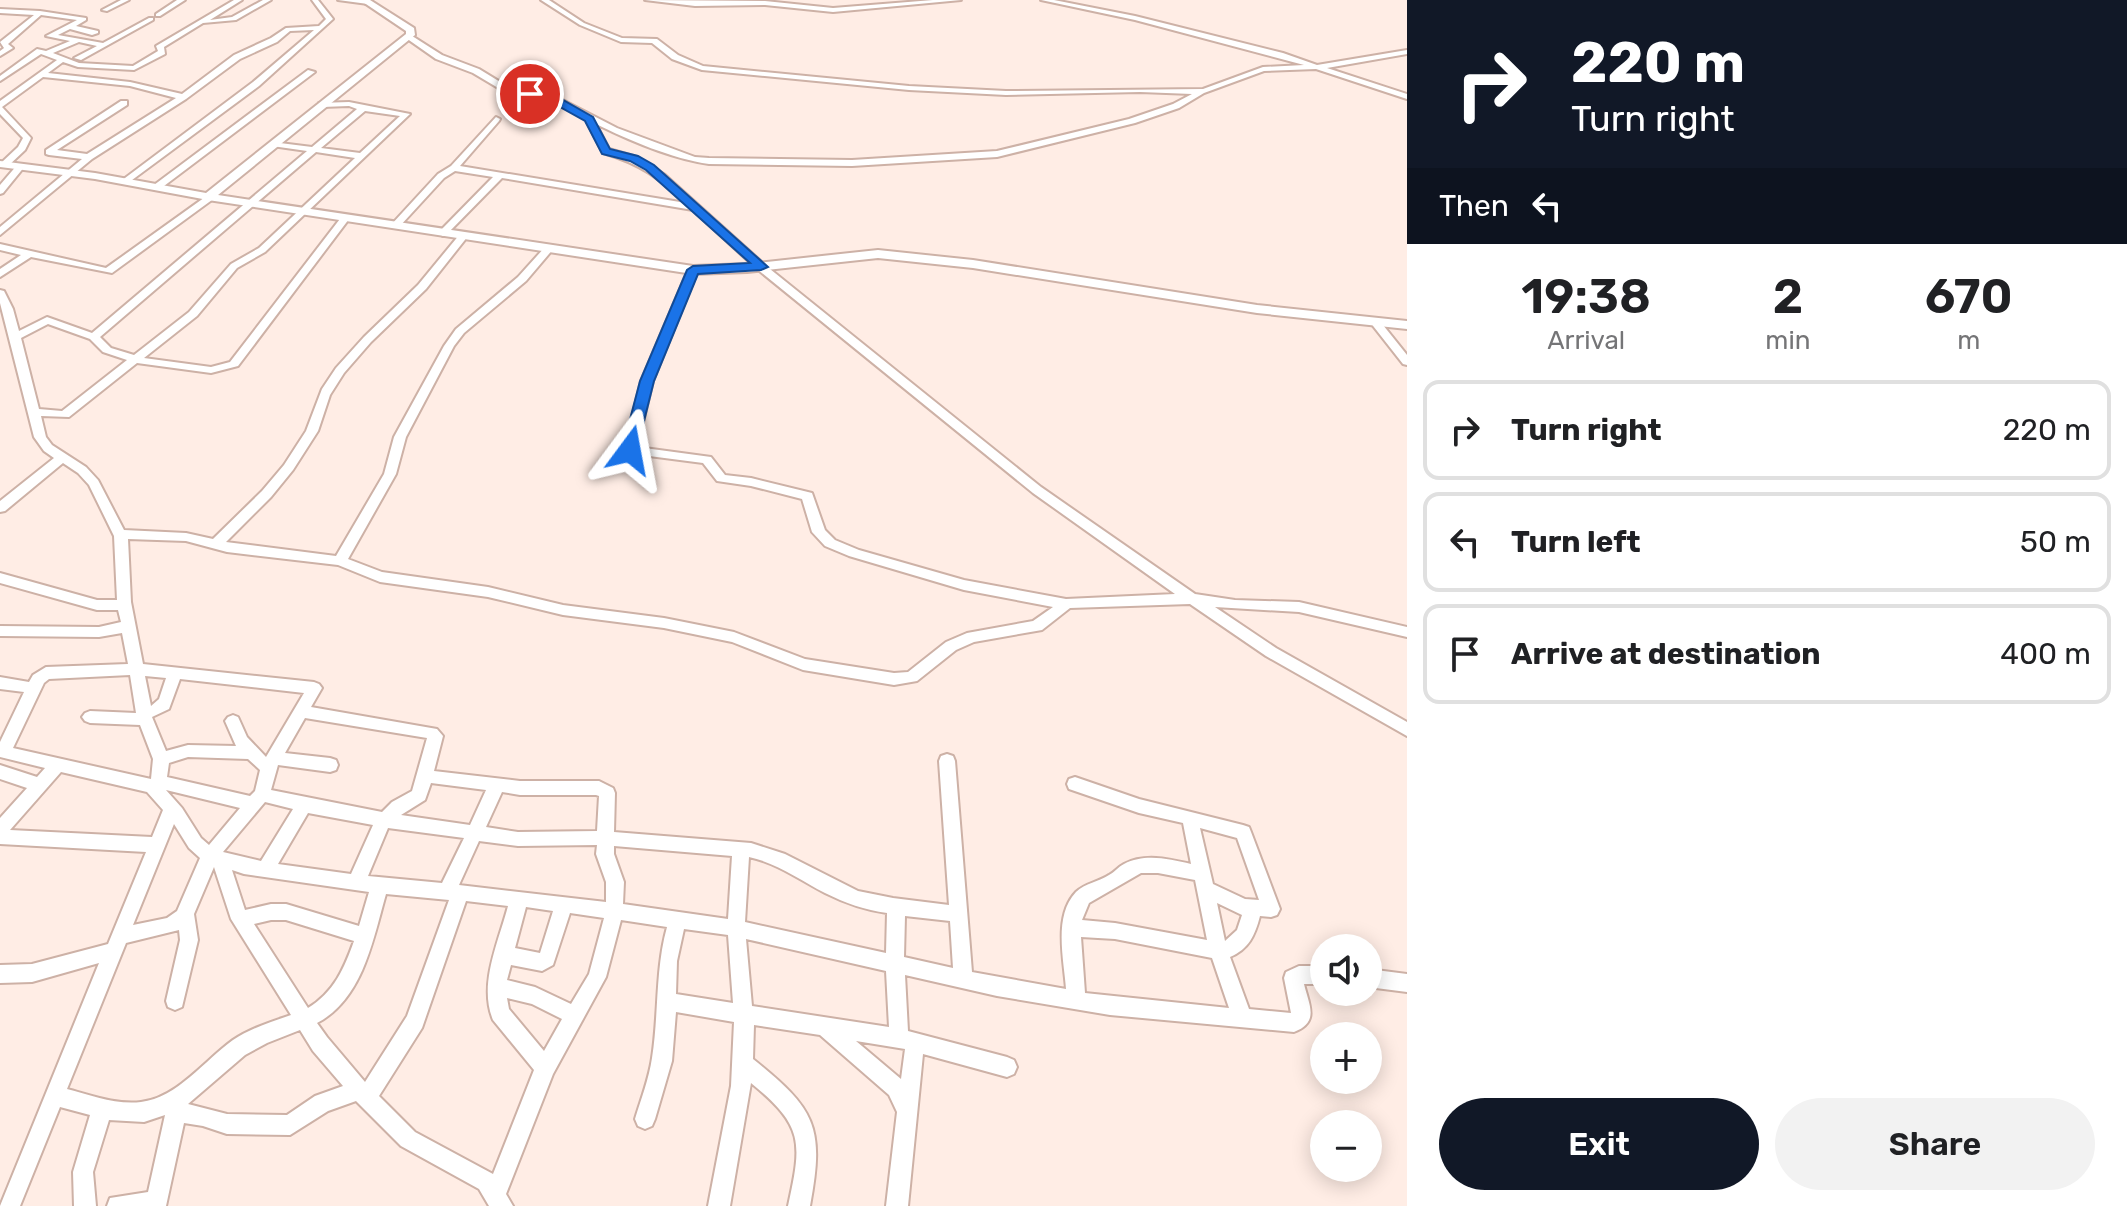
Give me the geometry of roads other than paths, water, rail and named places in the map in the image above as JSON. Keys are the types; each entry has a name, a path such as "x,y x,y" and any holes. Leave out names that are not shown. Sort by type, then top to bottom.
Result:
{"street":[{"path":"105,10 126,0"},
{"path":"78,58 182,0"},
{"path":"0,79 40,51 78,65 134,68 162,52 160,46 174,36 239,0"},
{"path":"204,22 234,19 268,0"},
{"path":"125,181 256,84 330,19 315,0"},
{"path":"0,247 108,271 210,197 409,36 411,30 366,1 341,0"},
{"path":"544,0 582,24 621,40 654,41 675,57 712,70 1006,93 1204,91"},
{"path":"648,0 765,3 833,10 958,0"},
{"path":"1044,0 1156,23 1319,67 1407,97"},
{"path":"0,11 84,19 50,36 104,45"},
{"path":"0,54 9,48 3,44 40,13"},
{"path":"69,27 96,32 92,33"},
{"path":"0,232 89,157 183,97 237,57 274,40 288,29 319,28"},
{"path":"409,36 439,57 476,71 513,93 548,96 589,119 694,159 804,163 899,162 997,154 1081,136 1176,106 1204,91 1256,71 1319,67 1406,53"},
{"path":"47,53 78,40"},
{"path":"0,54 32,56"},
{"path":"2,164 22,148 27,138 0,107 62,59"},
{"path":"157,187 311,72"},
{"path":"40,74 130,84 183,97"},
{"path":"89,157 49,152 124,103"},
{"path":"34,412 65,415 137,360 193,314 234,266 262,250 406,114 349,104 322,105"},
{"path":"94,337 363,108"},
{"path":"396,225 441,176 454,168 496,119"},
{"path":"589,119 606,151 642,163 761,267 1037,490 1271,652 1407,730"},
{"path":"275,144 361,156"},
{"path":"2,164 693,270 761,267 878,254 973,264 1220,304 1407,325"},
{"path":"0,191 21,166"},
{"path":"454,168 697,208"},
{"path":"443,233 501,174"},
{"path":"15,337 47,320 94,337 107,350 137,360 211,370 234,364 346,217"},
{"path":"216,544 275,487 287,471 314,427 323,395 350,357 383,321 408,301 463,236"},
{"path":"340,561 390,474 400,437 449,346 460,331 522,279 549,248"},
{"path":"0,274 29,254"},
{"path":"693,270 647,381 630,450 707,460 721,478 804,494 812,499 819,532 830,543 964,585 1066,604 1193,599 1235,605 1299,607 1407,632"},
{"path":"0,293 8,309 40,437 48,448 94,483 120,534 125,605 145,716 161,759 160,787 195,843 215,858 356,883 519,899 736,928 963,979 1076,1001 1175,1014 1294,1023 1302,1017 1293,978 1310,975"},
{"path":"1375,322 1407,362"},
{"path":"0,508 63,457"},
{"path":"120,534 186,537 340,561 380,577 488,592 563,610 664,623 734,637 803,664 903,679 912,677 951,646 972,637 1037,626 1066,604"},
{"path":"0,578 97,605 125,605"},
{"path":"0,631 99,632 129,626"},
{"path":"0,974 32,973 171,925 185,913 215,858 258,799 271,763 314,688 136,669 46,673 38,679 1,752 160,787 258,799 304,805 477,833 545,840 604,838 769,854 803,874 860,899 957,914"},
{"path":"90,717 145,716 160,711 165,707 167,690 175,674"},
{"path":"0,683 34,688"},
{"path":"302,711 435,736 419,795 398,807 385,820 356,883"},
{"path":"233,721 234,730 252,753 271,763 330,765"},
{"path":"161,759 188,751 252,753"},
{"path":"947,761 963,979"},
{"path":"0,830 58,764"},
{"path":"0,772 40,785"},
{"path":"425,776 497,785 599,788 607,793 604,838 605,854 615,882 614,913 597,977 545,1068 499,1199"},
{"path":"1075,784 1139,806 1243,832 1271,909 1243,907 1204,882 1141,865 1130,869 1117,881 1089,891 1078,899 1071,928 1076,1001"},
{"path":"178,1104 227,1124 290,1125 322,1103 363,1093 415,1021 454,893 497,785"},
{"path":"266,869 304,805"},
{"path":"9,1206 172,809"},
{"path":"1190,818 1219,951 1242,1018"},
{"path":"0,837 158,845"},
{"path":"719,1206 743,1064 743,1016 736,928 741,850"},
{"path":"215,858 241,919 320,1044 408,1139 486,1182 499,1199"},
{"path":"54,1095 103,1107 144,1112 178,1104 251,1040 305,1019 334,1000 363,936 380,886"},
{"path":"519,899 496,986 500,1013 545,1068"},
{"path":"896,905 895,962 907,1040 907,1110 897,1206"},
{"path":"505,955 542,962 547,959 563,907"},
{"path":"1071,928 1115,931 1219,951 1229,950 1245,938 1253,908"},
{"path":"241,919 286,912 363,936"},
{"path":"175,1001 189,940 185,913"},
{"path":"645,1119 662,1061 669,951 678,920"},
{"path":"1382,980 1407,983"},
{"path":"496,986 535,996 574,1015"},
{"path":"667,1002 907,1040 1007,1067"},
{"path":"827,1028 896,1088 907,1110"},
{"path":"743,1064 784,1097 804,1121 809,1142 799,1206"},
{"path":"118,1206 156,1204 178,1104"},
{"path":"85,1206 83,1172 103,1107"}]}
